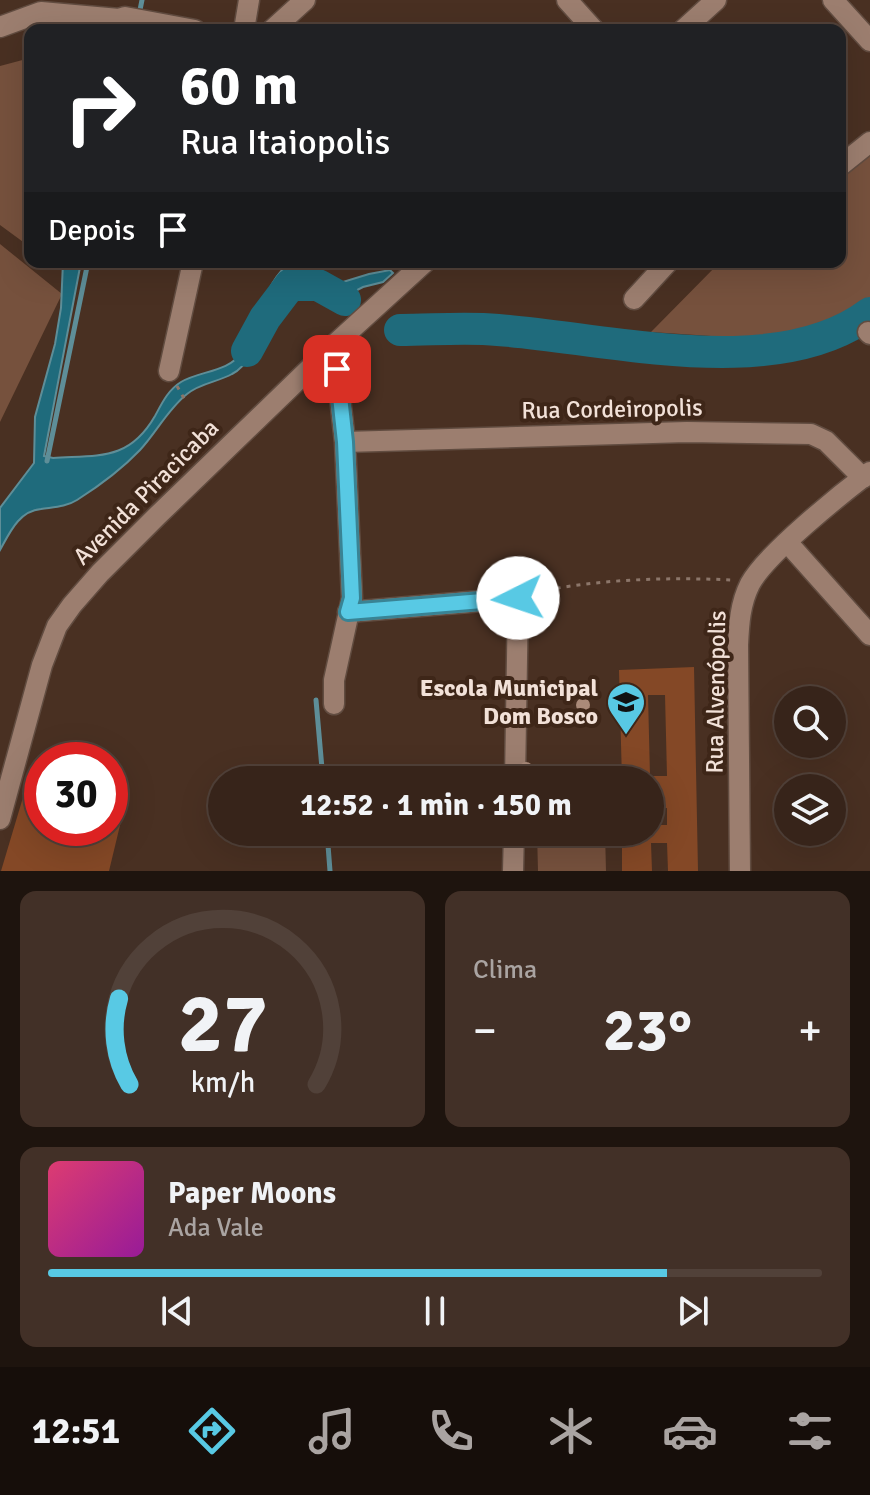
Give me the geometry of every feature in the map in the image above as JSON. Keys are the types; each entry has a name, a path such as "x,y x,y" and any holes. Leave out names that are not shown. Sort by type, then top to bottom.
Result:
{"street":[{"path":"245,24 249,0"},
{"path":"279,24 305,0"},
{"path":"567,0 589,24"},
{"path":"690,24 716,0"},
{"path":"833,0 870,41"},
{"path":"0,27 41,12 162,24"},
{"path":"846,161 870,142"},
{"path":"171,376 192,268"},
{"name":"Avenida Piracicaba","path":"0,819 42,665 57,626 100,573 334,345 418,268"},
{"path":"634,299 662,268"},
{"path":"334,345 345,442 352,598 334,680 334,704"},
{"name":"Rua Cordeiropolis","path":"345,442 687,432 811,434 826,441 866,475"},
{"name":"Rua Alvenópolis","path":"740,871 740,609 751,582 787,542 866,475"},
{"path":"787,542 870,635"},
{"path":"348,612 518,598 515,766"},
{"path":"513,871 514,846"}],"path":[{"path":"171,376 185,400"},
{"path":"518,598 579,583 692,578 751,582"}],"shaded area":[{"path":"24,60 24,243 0,225 0,66"},
{"path":"870,143 870,311 857,323 741,338 651,332 714,268 846,268 846,160"},
{"path":"0,244 24,263 24,268 30,268 62,294 0,422"},
{"path":"537,846 605,846 606,871 538,871"}],"water":[{"path":"63,268 80,268 44,456 53,458 99,455 123,448 145,431 176,385 236,359 247,342 271,286 284,268 309,272 330,286 369,274 390,270 393,273 383,282 363,287 334,302 302,281 288,285 270,307 252,352 243,365 232,374 187,394 140,450 93,489 69,504 33,511 21,518 0,550 0,508 34,463 35,417 55,344"}],"building":[{"path":"694,667 698,871 668,871 667,843 664,843 664,825 667,825 667,808 664,808 664,776 667,776 665,695 648,695 650,766 622,766 619,670"},
{"path":"24,794 24,846 115,846 109,871 1,871"},
{"path":"622,846 651,846 652,871 622,871"}],"waterway":[{"path":"139,15 142,0"},
{"path":"47,461 87,268"},
{"path":"247,351 265,318 290,285 318,285 345,300"},
{"path":"400,330 486,329 639,347 740,352 788,347 832,334 870,313"},
{"path":"316,700 322,766"},
{"path":"328,846 330,871"}],"place":[{"name":"Escola Municipal Dom Bosco","path":"626,736"}],"route":[{"path":"337,369 345,442 352,598 348,612 518,598"}]}
